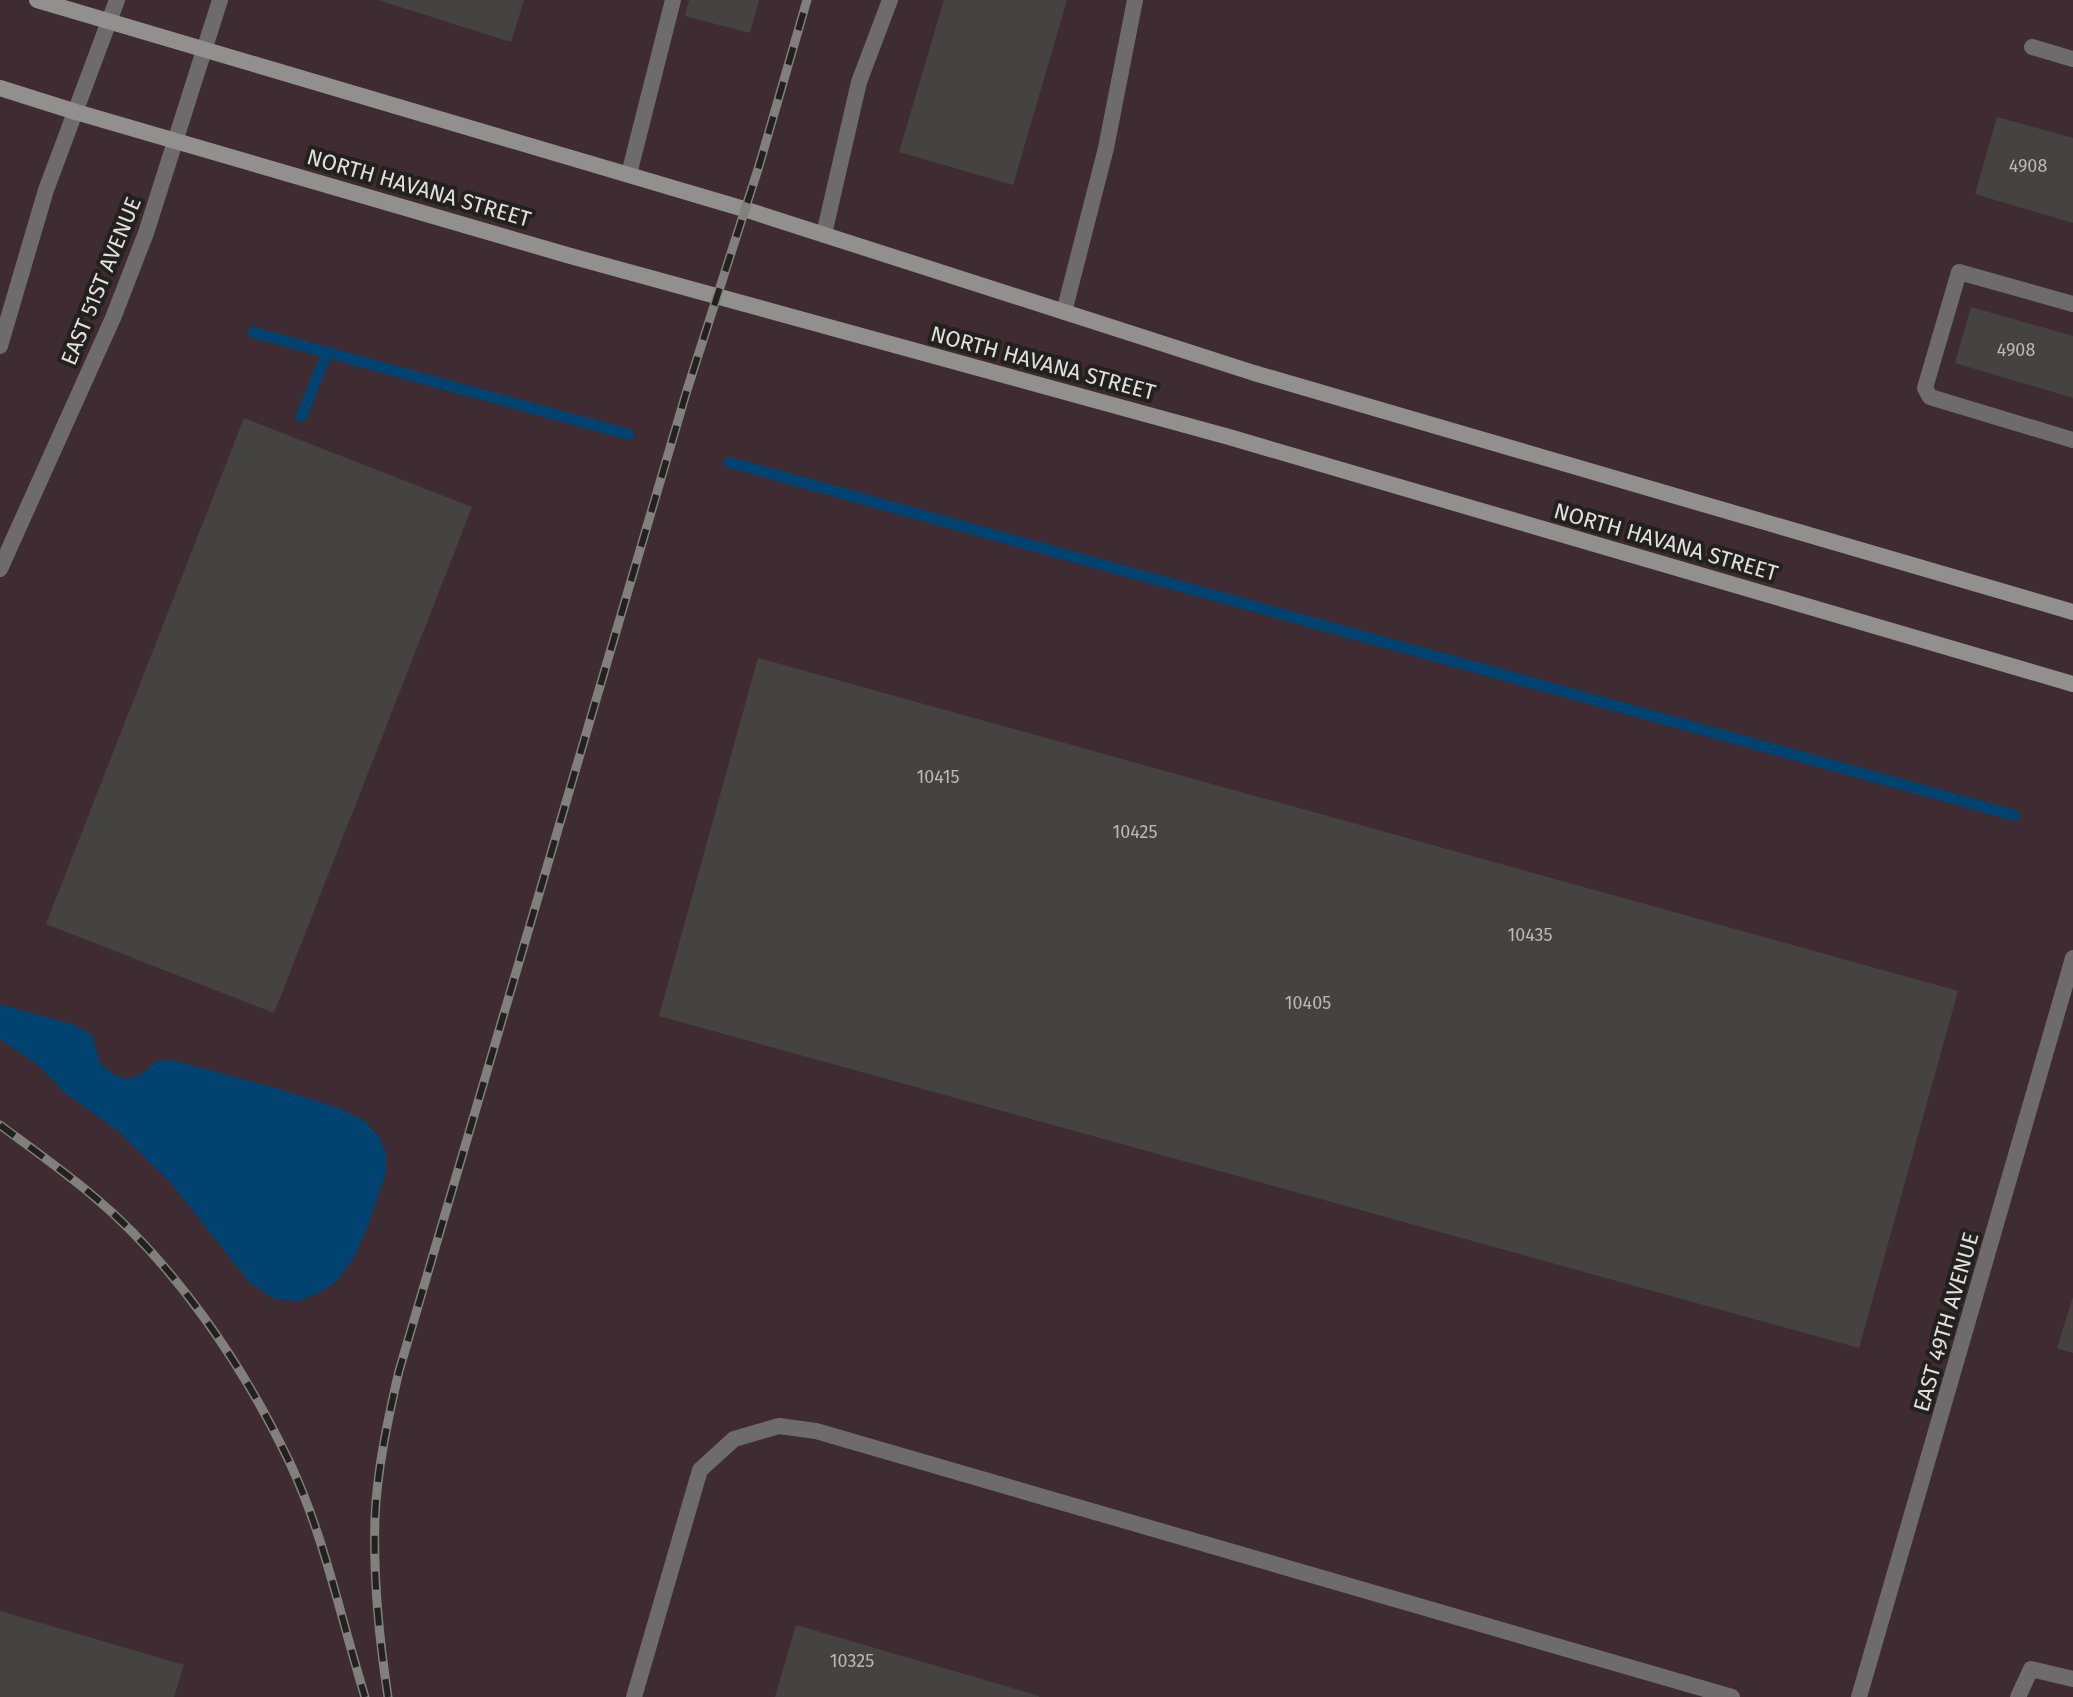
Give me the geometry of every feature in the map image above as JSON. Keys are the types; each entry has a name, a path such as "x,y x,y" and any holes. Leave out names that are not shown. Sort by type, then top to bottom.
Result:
{"main road":[{"path":"37,0 629,174 1254,373 2073,612"},
{"name":"NORTH HAVANA STREET","path":"0,88 567,255 1229,437 2073,684"}],"street":[{"path":"0,346 46,190 117,0"},
{"name":"EAST 51ST AVENUE","path":"0,569 113,318 146,233 220,0"},
{"path":"629,174 673,0"},
{"path":"824,234 859,82 890,0"},
{"path":"1064,312 1106,148 1135,0"},
{"path":"2032,47 2073,59"},
{"path":"2073,304 1959,272 1925,388 1930,397 2073,440"},
{"name":"EAST 49TH AVENUE","path":"1859,1697 2073,958"},
{"path":"634,1697 700,1470 734,1439 779,1426 816,1431 1732,1697"},
{"path":"2018,1697 2031,1669 2073,1679"}],"shaded area":[{"path":"0,0 2073,0 2073,1697 0,1697"}],"water":[{"path":"0,1004 75,1025 92,1035 99,1062 113,1074 127,1079 142,1073 155,1061 173,1060 280,1089 342,1109 365,1121 379,1137 386,1154 386,1171 353,1258 336,1281 316,1294 296,1301 273,1298 249,1282 170,1182 118,1131 64,1092 38,1065 0,1039"}],"building":[{"path":"378,0 524,0 511,42"},
{"path":"689,0 759,0 750,33 685,16"},
{"path":"944,0 1067,0 1013,185 899,152"},
{"path":"1997,117 2073,138 2073,223 1975,194"},
{"path":"1971,307 2073,336 2073,398 1955,363"},
{"path":"244,418 472,507 274,1013 46,924"},
{"path":"758,658 1958,991 1859,1348 659,1016"},
{"path":"2073,1297 2073,1353 2057,1348"},
{"path":"0,1611 184,1665 174,1697 0,1697"},
{"path":"796,1625 1039,1696 1039,1697 775,1697"}],"waterway":[{"path":"253,332 628,434"},
{"path":"301,416 327,351"},
{"path":"729,462 2014,815"}],"railway":[{"path":"388,1697 377,1608 375,1518 387,1426 399,1371 687,390 759,166 807,0"},
{"path":"0,1125 81,1186 122,1222 178,1284 228,1353 271,1425 301,1489 322,1548 365,1697"}]}
